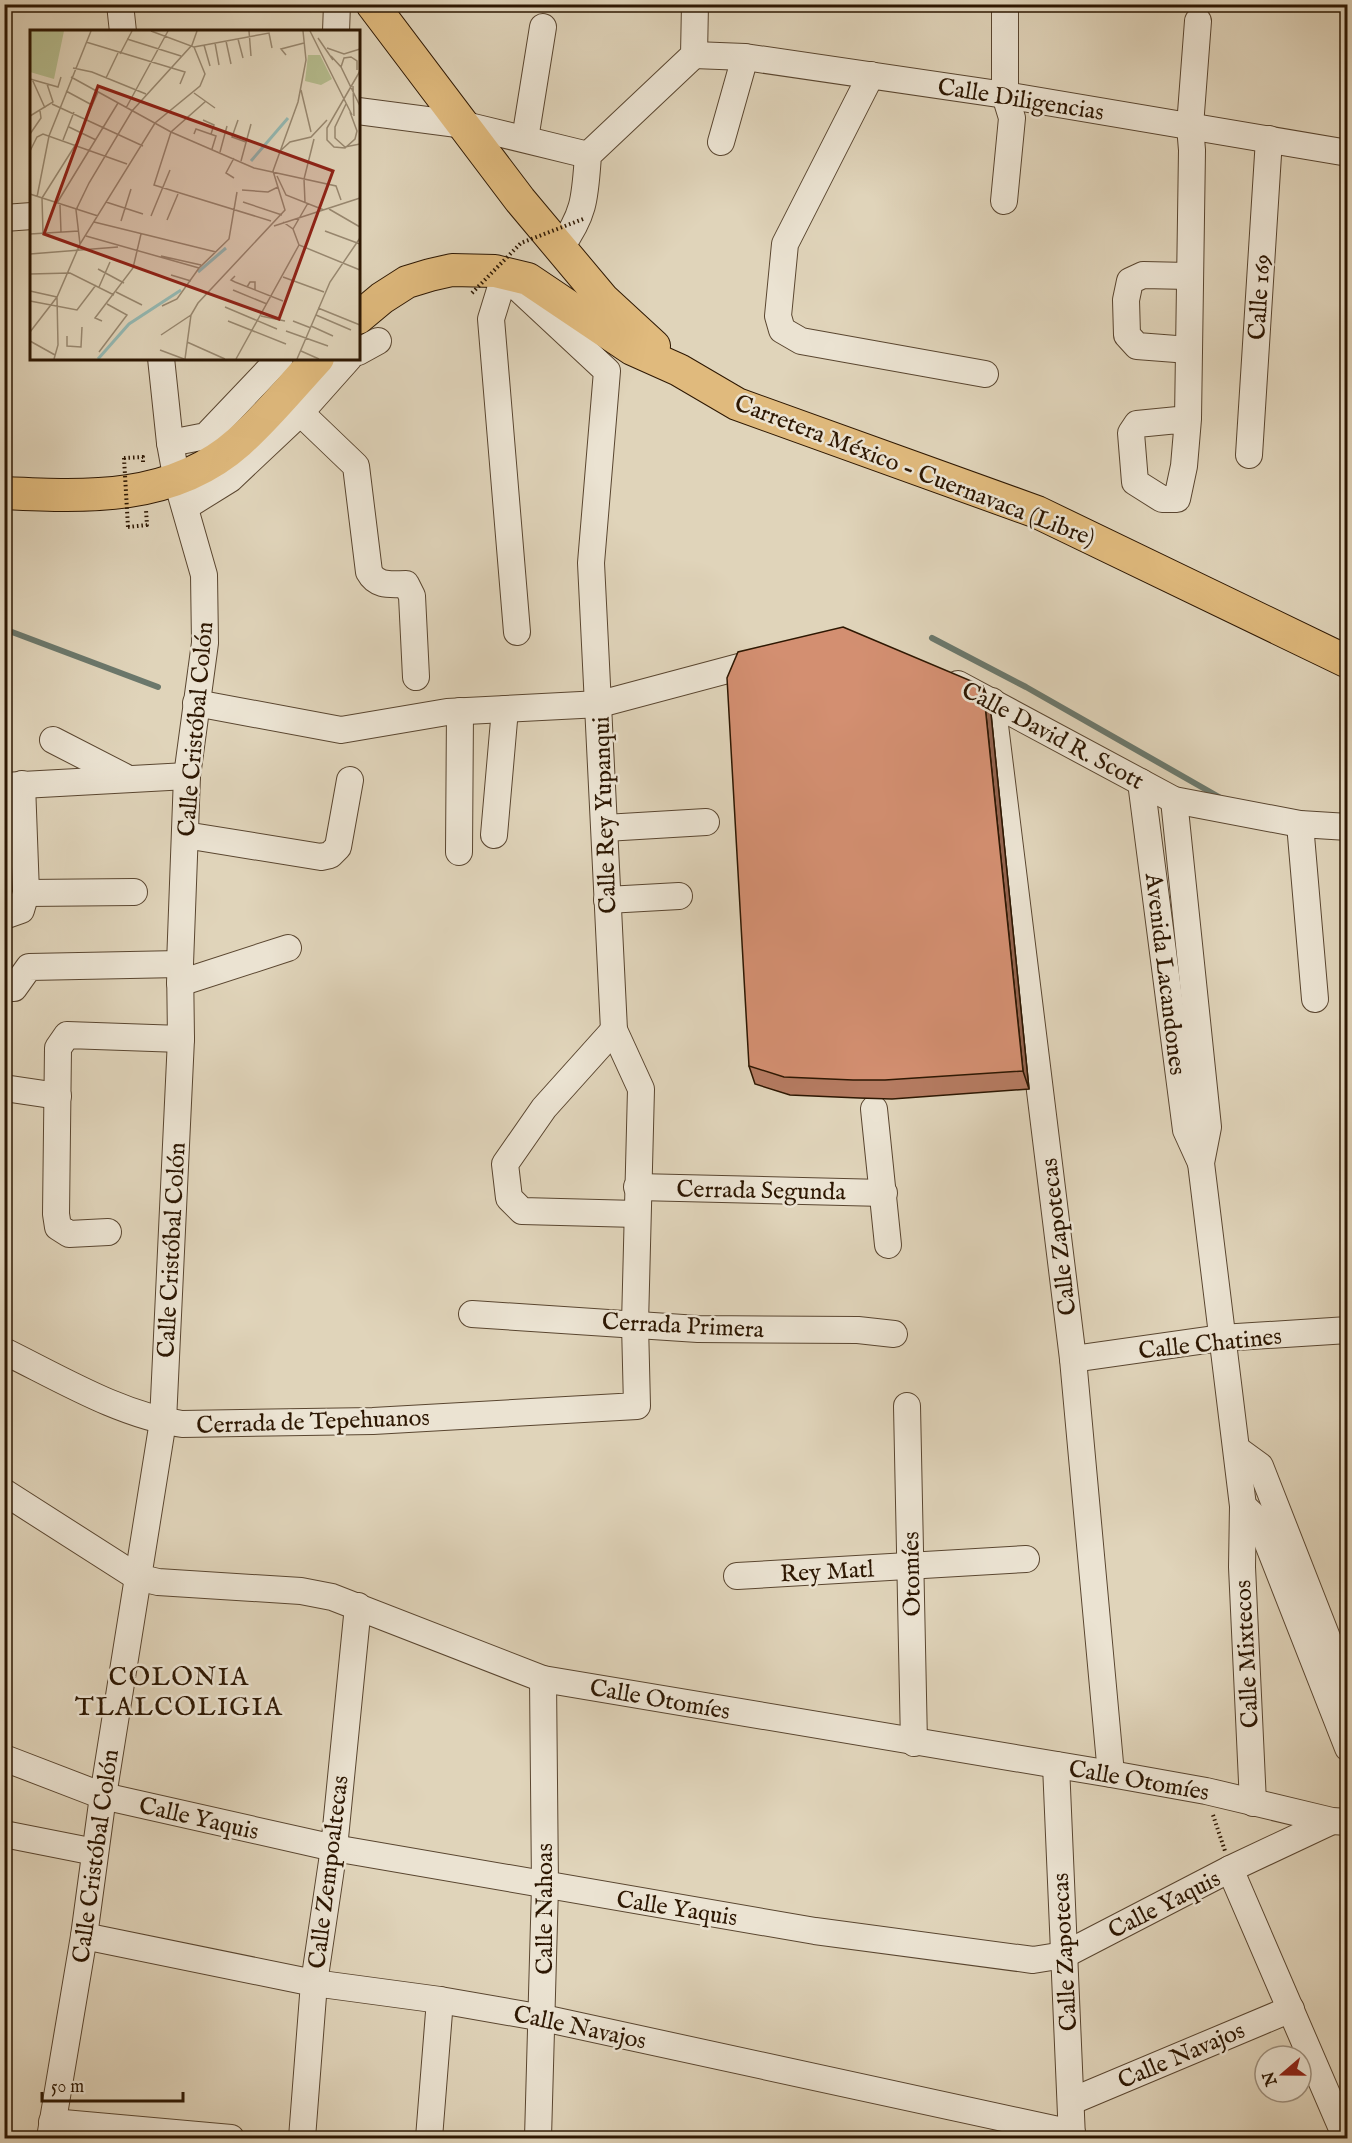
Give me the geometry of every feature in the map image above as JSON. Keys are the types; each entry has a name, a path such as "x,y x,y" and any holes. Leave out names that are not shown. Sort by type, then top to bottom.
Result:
{"main road":[{"name":"Carretera México - Cuernavaca (Libre)","path":"372,4 520,200 560,248 603,299 679,370"},
{"path":"503,275 529,268 560,248"},
{"name":"Carretera México - Cuernavaca (Libre)","path":"365,337 382,298 407,282 452,270 528,279 632,349 679,370 747,408 1037,512 1347,663"},
{"path":"4,493 89,497 181,494 206,466 292,405 317,360"}],"street":[{"path":"120,4 123,30"},
{"path":"336,30 337,4"},
{"path":"560,248 576,226 584,201 588,156 694,55 695,4"},
{"path":"1004,201 1012,118 1005,95 1005,4"},
{"path":"1188,419 1192,150 1190,126 1198,21"},
{"path":"525,139 543,27"},
{"name":"Calle Diligencias","path":"694,55 745,57 1005,95 1347,153"},
{"path":"721,142 745,57"},
{"path":"871,75 785,244 778,316 782,330 801,341 985,374"},
{"path":"360,111 465,125 588,156"},
{"name":"Calle 169","path":"1249,455 1269,139"},
{"path":"4,218 30,216"},
{"path":"503,275 491,319 517,632"},
{"name":"Calle Rey Yupanqui","path":"503,275 607,371 591,563 600,704 614,1030 640,1089 635,1324 637,1406"},
{"path":"1189,276 1143,275 1130,281 1126,300 1127,335 1137,346 1189,350"},
{"name":"Calle Cristóbal Colón","path":"51,2130 84,1936 103,1796 163,1421 181,1039 180,974 187,776 205,643 204,575 181,494 170,443 161,360"},
{"path":"170,443 206,436 278,360"},
{"path":"347,360 292,405 356,466 369,572 373,579 381,584 406,584 412,596 416,677"},
{"path":"196,702 341,730 453,712 600,704 786,655"},
{"path":"706,675 759,684"},
{"name":"Calle David R. Scott","path":"938,675 992,701 1174,800 1300,824 1347,827"},
{"name":"Calle Zapotecas","path":"992,701 1073,1359 1111,1774"},
{"path":"494,835 505,709"},
{"path":"453,712 459,852"},
{"path":"53,740 126,778"},
{"path":"4,916 21,910 26,893 13,785 187,776"},
{"path":"185,835 321,857 330,855 338,847 350,780"},
{"name":"Avenida Lacandones","path":"1141,782 1166,972 1208,1128 1201,1163 1221,1338 1238,1450 1243,1506"},
{"name":"Avenida Lacandones","path":"1174,800 1192,969 1190,1066"},
{"path":"605,828 706,822"},
{"path":"1300,824 1315,999"},
{"path":"26,893 134,892"},
{"path":"1156,893 1184,892"},
{"path":"607,900 679,896"},
{"path":"4,988 14,988 29,967 180,974 288,948"},
{"path":"1166,972 1192,969"},
{"path":"614,1030 544,1108 505,1164 509,1198 522,1211 637,1214"},
{"path":"108,1232 69,1234 58,1227 56,1214 58,1048 67,1035 181,1039"},
{"path":"4,1088 58,1096"},
{"name":"Cerrada Segunda","path":"874,1109 888,1245"},
{"name":"Cerrada Segunda","path":"637,1187 884,1192"},
{"name":"Cerrada Primera","path":"472,1314 698,1329 858,1330 894,1334"},
{"name":"Calle Chatines","path":"1073,1359 1221,1338 1347,1330"},
{"name":"Cerrada de Tepehuanos","path":"4,1351 92,1395 163,1421 205,1425 373,1421 637,1406"},
{"name":"Otomíes","path":"907,1406 914,1743"},
{"path":"1238,1450 1260,1466 1347,1691"},
{"name":"Calle Otomíes","path":"4,1492 137,1577 158,1582 301,1592 358,1606 543,1679 1206,1791 1340,1822"},
{"path":"1243,1506 1259,1521 1347,1748"},
{"name":"Calle Mixtecos","path":"1243,1506 1242,1567 1253,1803"},
{"name":"Rey Matl","path":"737,1576 1026,1559"},
{"name":"Calle Zempoaltecas","path":"302,2139 314,1983 334,1848 358,1606"},
{"name":"Calle Nahoas","path":"538,2139 545,1886 543,1679"},
{"name":"Calle Yaquis","path":"4,1758 103,1796 334,1848 815,1931 1033,1960 1064,1955 1230,1869 1340,1822"},
{"name":"Calle Zapotecas","path":"1056,1765 1072,2136"},
{"path":"4,1834 95,1852"},
{"path":"1230,1869 1347,2139"},
{"name":"Calle Navajos","path":"84,1936 314,1983 441,2000 543,2018 1072,2136"},
{"path":"429,2139 441,2000"},
{"name":"Calle Navajos","path":"1071,2101 1291,2009"},
{"path":"51,2130 231,2139"}],"path":[{"path":"472,293 521,243 583,219"},
{"path":"124,458 128,527"},
{"path":"1206,1791 1230,1869"}],"building":[{"path":"843,627 983,686 1023,1071 853,1080 784,1077 749,1066 727,678 738,652"}],"waterway":[{"path":"4,629 158,687"},
{"path":"932,638 1026,687 1219,797"},
{"path":"1343,850 1348,852"}],"district":[{"name":"COLONIA TLALCOLIGIA","path":"179,1690"}]}
